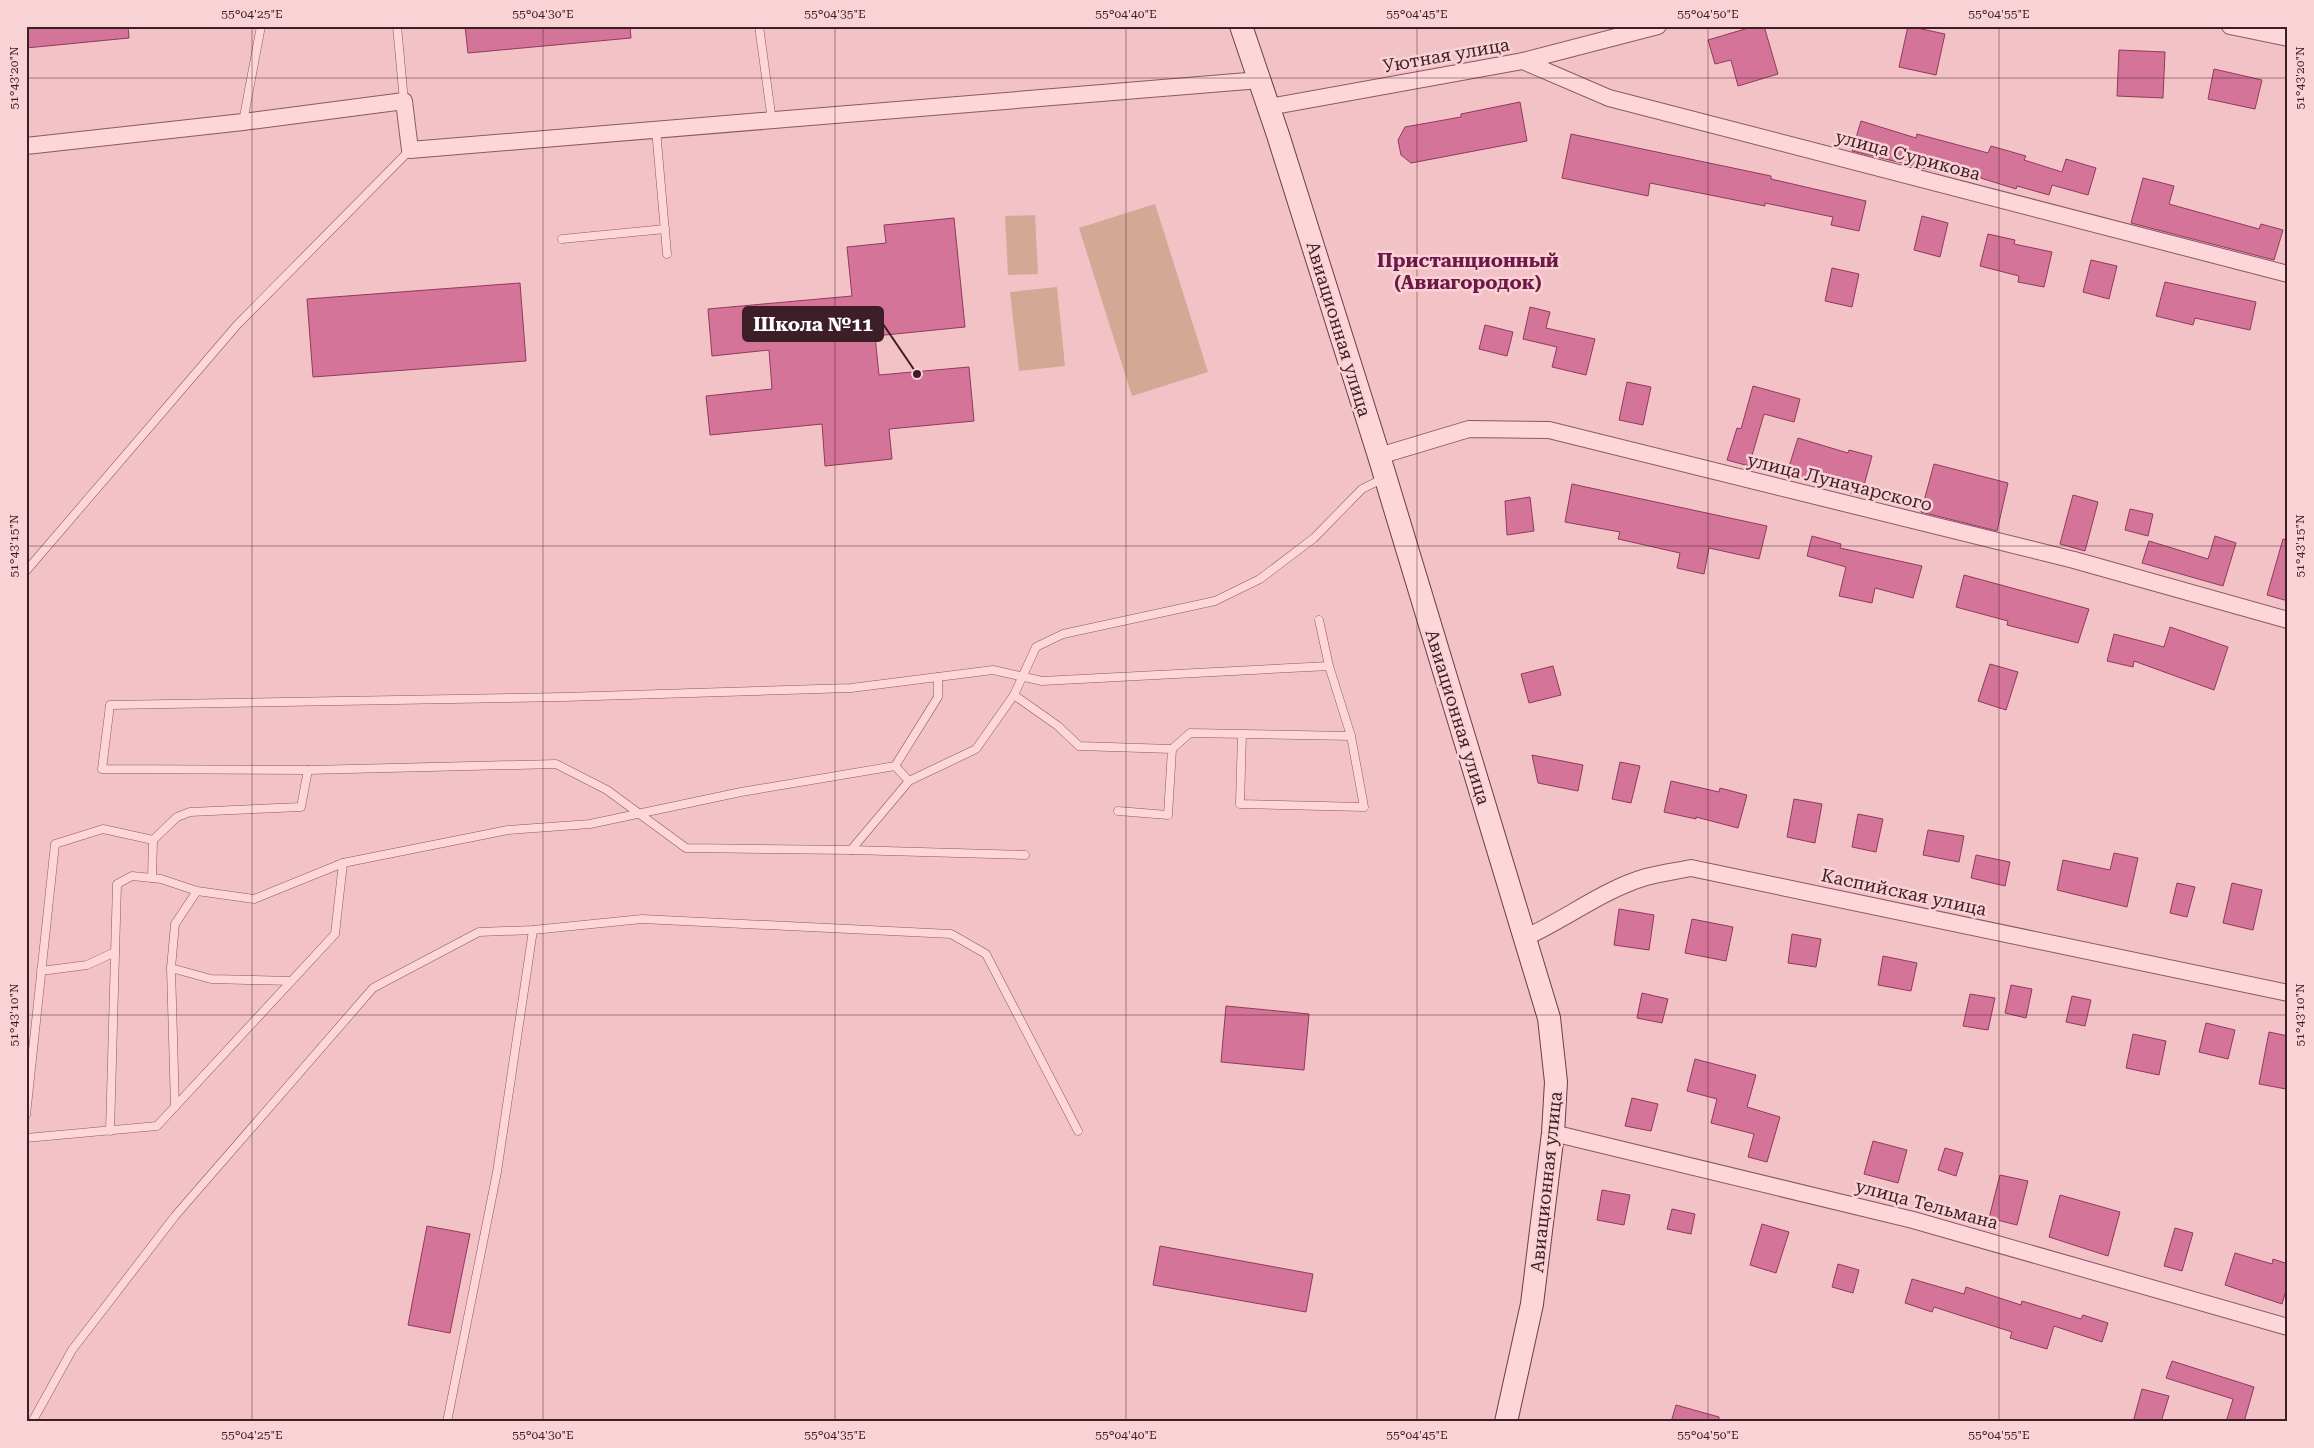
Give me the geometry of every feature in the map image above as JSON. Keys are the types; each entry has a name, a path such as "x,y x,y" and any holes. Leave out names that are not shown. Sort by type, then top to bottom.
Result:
{"street":[{"name":"Авиационная улица","path":"1241,26 1269,107 1382,466 1549,1018 1556,1082 1553,1133 1532,1304 1508,1421"},
{"name":"Уютная улица","path":"1269,107 1523,61 1658,26"},
{"path":"2230,26 2288,38"},
{"name":"улица Сурикова","path":"1523,61 1609,98 2288,274"},
{"path":"26,146 404,102 410,150 1260,80"},
{"name":"улица Луначарского","path":"1382,466 1469,430 1549,430 2074,560 2288,620"},
{"name":"Каспийская улица","path":"1524,938 1552,926 1603,896 1645,878 1691,868 2288,993"},
{"name":"улица Тельмана","path":"1553,1133 1913,1220 2288,1327"}],"lane":[{"path":"243,122 261,26"},
{"path":"397,26 404,102"},
{"path":"759,26 772,121"},
{"path":"656,130 664,229 668,254"},
{"path":"26,571 237,325 410,150"},
{"path":"562,240 664,229"},
{"path":"851,850 909,781 976,749 1014,695 1036,647 1063,634 1215,601 1260,579 1314,538 1382,466"},
{"path":"1242,734 1240,804 1364,807 1350,736 1329,666 1319,620"},
{"path":"1025,855 686,848 607,790 556,764 308,770 102,769 110,705 564,697 851,688 993,670 1042,681 1329,666"},
{"path":"110,1131 117,884 132,876 152,878 161,879 197,892 254,899 344,863 508,830 590,824 741,792 895,766 938,697 938,677"},
{"path":"1014,695 1058,726 1078,746 1172,749"},
{"path":"1118,811 1168,815 1172,749 1190,732 1350,736"},
{"path":"895,766 909,781"},
{"path":"152,878 153,840 177,817 190,812 301,807 308,770"},
{"path":"26,1115 55,844 103,829 153,840"},
{"path":"26,1138 157,1126 335,934 344,863"},
{"path":"175,1107 171,968 175,924 197,892"},
{"path":"32,1422 72,1350 175,1216 373,988 479,932 533,930 642,919 951,934 986,954 1078,1131"},
{"path":"447,1422 498,1172 533,930"},
{"path":"41,971 87,965 115,952"},
{"path":"171,968 210,978 291,981"}],"shaded area":[{"path":"1155,204 1208,372 1132,396 1079,228"},
{"path":"1035,215 1038,274 1008,275 1005,216"},
{"path":"1057,287 1065,366 1019,371 1010,292"}],"building":[{"path":"26,26 128,26 129,38 26,48"},
{"path":"465,26 630,26 631,38 468,53"},
{"path":"1755,26 1764,26 1778,74 1738,86 1731,60 1715,64 1708,40"},
{"path":"1908,26 1945,34 1936,75 1899,67"},
{"path":"2119,50 2165,52 2163,98 2117,96"},
{"path":"2214,69 2262,80 2255,109 2208,99"},
{"path":"1520,102 1527,141 1411,163 1401,155 1398,140 1405,127 1461,117 1461,114"},
{"path":"1861,121 1916,138 1917,134 1988,153 1991,146 2026,156 2024,160 2062,172 2066,159 2096,168 2088,195 2052,185 2049,195 2017,186 2016,189 1958,171 1956,176 1852,151"},
{"path":"1571,134 1771,176 1771,179 1866,201 1859,231 1831,225 1833,217 1765,203 1765,206 1650,183 1648,196 1562,178"},
{"path":"2143,178 2174,186 2169,204 2259,229 2261,224 2283,230 2274,260 2131,223"},
{"path":"1922,216 1948,223 1940,257 1914,250"},
{"path":"954,218 965,327 875,336 879,375 969,367 974,421 889,429 892,459 825,466 822,424 710,435 706,396 772,389 769,350 712,356 708,309 852,296 847,247 886,243 884,225"},
{"path":"1988,234 2015,240 2014,244 2052,252 2044,287 2018,282 2019,276 1980,266"},
{"path":"2091,260 2117,266 2109,299 2083,292"},
{"path":"1832,268 1859,274 1852,307 1825,301"},
{"path":"2165,282 2256,302 2250,330 2195,318 2193,325 2156,316"},
{"path":"520,283 526,361 313,377 307,299"},
{"path":"1530,307 1550,312 1546,328 1595,339 1586,375 1552,367 1557,347 1523,339"},
{"path":"1485,325 1513,332 1507,356 1479,349"},
{"path":"1627,382 1651,387 1643,425 1619,420"},
{"path":"1753,386 1800,399 1794,422 1764,414 1749,466 1727,460 1737,428 1741,429"},
{"path":"1798,438 1848,453 1849,450 1872,456 1861,496 1787,473"},
{"path":"1934,464 2008,483 1997,531 1921,512"},
{"path":"1572,484 1767,526 1759,559 1709,548 1704,574 1677,568 1680,553 1618,539 1620,532 1565,522"},
{"path":"2073,495 2098,502 2085,551 2060,544"},
{"path":"1530,497 1534,531 1507,535 1505,501"},
{"path":"2130,509 2153,514 2148,536 2125,530"},
{"path":"1812,536 1841,544 1840,548 1922,566 1913,598 1875,588 1872,603 1839,596 1846,567 1807,556"},
{"path":"2215,536 2236,543 2223,586 2142,563 2149,541 2208,559"},
{"path":"2283,539 2288,540 2288,601 2267,595"},
{"path":"1964,575 2089,609 2078,643 2007,625 2008,621 1956,607"},
{"path":"2170,627 2228,647 2214,690 2134,661 2133,667 2107,661 2114,634 2164,647"},
{"path":"1990,664 2018,672 2006,710 1978,701"},
{"path":"1553,666 1561,695 1529,703 1521,674"},
{"path":"1532,755 1583,765 1578,791 1538,783"},
{"path":"1620,762 1640,766 1631,803 1612,799"},
{"path":"1671,781 1719,792 1720,788 1747,795 1738,828 1696,817 1696,819 1664,812"},
{"path":"1794,799 1822,804 1815,843 1787,837"},
{"path":"1858,814 1883,819 1876,852 1852,847"},
{"path":"1928,830 1964,836 1959,862 1923,855"},
{"path":"2114,853 2138,858 2127,907 2057,890 2063,860 2110,870"},
{"path":"1976,855 2010,862 2005,886 1971,878"},
{"path":"2177,883 2195,887 2187,917 2170,913"},
{"path":"2232,883 2262,890 2253,930 2223,923"},
{"path":"1619,909 1654,915 1649,950 1614,945"},
{"path":"1692,919 1733,927 1726,961 1685,953"},
{"path":"1792,934 1821,939 1816,967 1788,963"},
{"path":"1883,956 1917,963 1911,991 1878,985"},
{"path":"2011,985 2032,989 2026,1018 2005,1013"},
{"path":"1642,993 1668,999 1662,1023 1637,1018"},
{"path":"1970,994 1995,998 1988,1030 1963,1026"},
{"path":"2072,996 2091,1000 2085,1026 2066,1022"},
{"path":"1226,1006 1309,1014 1304,1070 1221,1062"},
{"path":"2206,1023 2235,1030 2228,1059 2199,1052"},
{"path":"2269,1032 2288,1036 2286,1089 2259,1084"},
{"path":"2133,1034 2166,1041 2159,1075 2126,1068"},
{"path":"1695,1059 1756,1075 1747,1107 1780,1117 1767,1162 1748,1157 1754,1134 1711,1123 1717,1099 1687,1091"},
{"path":"1632,1098 1658,1104 1651,1131 1625,1126"},
{"path":"1873,1141 1907,1150 1898,1183 1864,1174"},
{"path":"1945,1148 1963,1153 1956,1176 1938,1170"},
{"path":"2000,1175 2028,1181 2017,1225 1989,1218"},
{"path":"1602,1190 1630,1195 1624,1225 1597,1220"},
{"path":"2060,1195 2120,1212 2108,1256 2049,1237"},
{"path":"1672,1209 1695,1214 1691,1234 1667,1229"},
{"path":"1762,1224 1789,1232 1776,1273 1750,1265"},
{"path":"427,1226 470,1234 450,1333 408,1325"},
{"path":"2175,1228 2193,1233 2182,1271 2164,1266"},
{"path":"1160,1246 1313,1274 1306,1312 1153,1285"},
{"path":"2235,1253 2272,1264 2273,1259 2288,1264 2288,1284 2282,1304 2225,1285"},
{"path":"1838,1264 1859,1270 1853,1293 1832,1287"},
{"path":"1912,1279 1964,1294 1966,1287 2021,1305 2022,1301 2081,1319 2083,1315 2108,1323 2102,1342 2054,1326 2047,1349 2010,1338 2012,1332 1934,1307 1932,1312 1905,1303"},
{"path":"2172,1361 2254,1387 2244,1422 2226,1422 2233,1399 2166,1378"},
{"path":"2142,1389 2169,1396 2161,1422 2133,1422"},
{"path":"1676,1405 1719,1417 1719,1422 1671,1422"}],"place":[{"name":"Школа №11","path":"917,374"}],"district":[{"name":"Пристанционный (Авиагородок)","path":"1468,271"}]}
